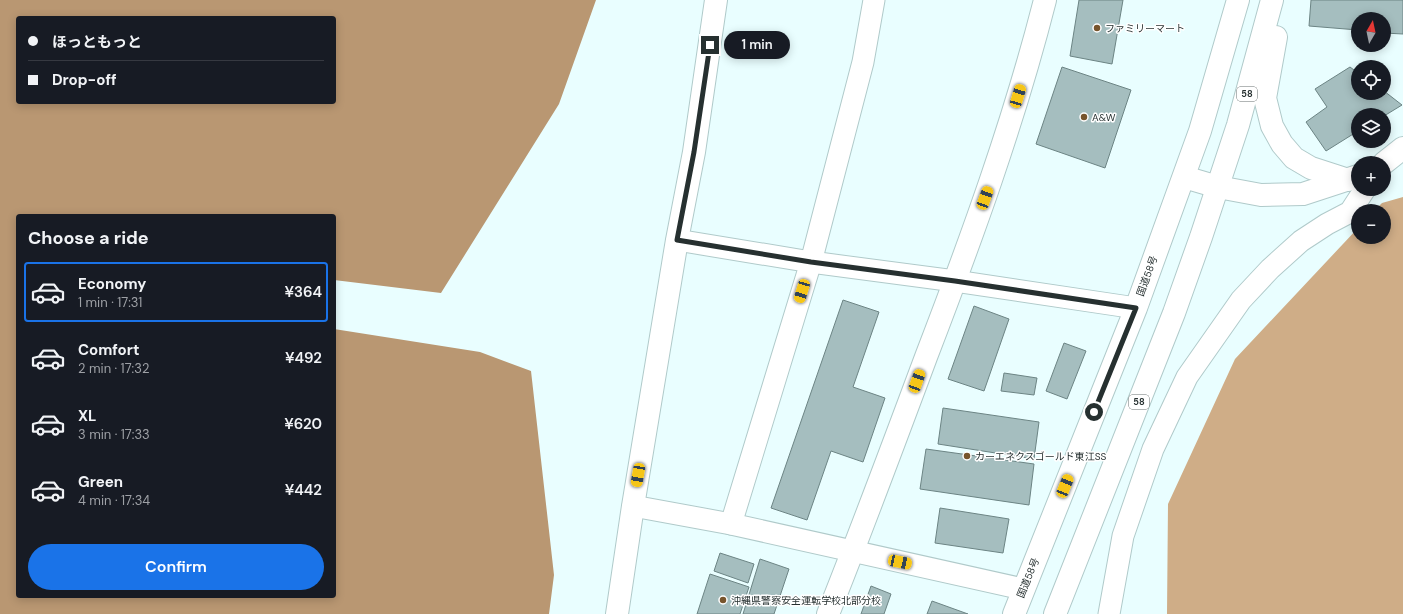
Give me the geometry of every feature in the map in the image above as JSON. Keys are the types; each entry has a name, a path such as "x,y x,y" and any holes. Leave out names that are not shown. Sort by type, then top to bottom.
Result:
{"main road":[{"path":"617,614 633,506 677,240 694,152 716,0"},
{"path":"828,614 955,281 998,162 1032,51 1045,0"},
{"name":"国道58号","path":"1014,614 1136,308 1184,177 1200,131 1238,0"},
{"name":"58","path":"1055,614 1174,313 1218,187 1240,118 1272,0"},
{"path":"1276,0 1277,31 1265,98 1272,126 1282,144 1294,158 1311,168 1351,180"},
{"path":"1391,157 1403,148"},
{"path":"1184,177 1218,187 1261,195 1303,194 1351,183"}],"street":[{"path":"731,524 811,262 863,62 874,0"},
{"path":"1109,614 1124,536 1153,449 1187,377 1241,300 1270,269 1301,241 1327,224 1350,212 1354,196"},
{"path":"677,240 811,262 955,281 1136,308"},
{"path":"633,506 731,524 1023,589"}],"shaded area":[{"path":"0,0 596,0 559,104 441,293 336,280 336,214 16,214 16,598 336,598 336,329 480,352 531,371 554,575 549,614 0,614"},
{"path":"1403,197 1403,614 1167,614 1168,504 1235,359 1351,235 1351,244 1391,244 1391,204 1381,204"}],"building":[{"name":"ファミリーマート","path":"1079,0 1123,0 1112,64 1070,56"},
{"path":"1311,0 1403,0 1403,34 1391,33 1391,12 1351,12 1351,29 1309,26"},
{"name":"A&W","path":"1062,67 1131,90 1105,168 1036,144"},
{"path":"1350,67 1351,100 1391,100 1391,96 1402,105 1391,112 1391,108 1351,108 1351,135 1326,151 1306,122 1327,107 1315,89"},
{"path":"843,300 879,312 853,387 885,398 863,462 831,451 807,520 771,508"},
{"path":"974,306 1009,319 984,391 948,379"},
{"path":"1064,343 1086,351 1067,399 1046,391"},
{"path":"1004,373 1037,378 1034,395 1001,391"},
{"path":"943,408 1039,422 1034,459 938,444"},
{"path":"926,449 1034,464 1029,505 920,489"},
{"path":"940,508 1009,519 1003,553 935,543"},
{"path":"720,553 754,564 748,583 714,571"},
{"path":"760,559 789,569 774,614 743,614"},
{"name":"沖縄県警察安全運転学校北部分校","path":"710,574 749,587 740,614 697,614"},
{"path":"871,586 891,594 884,614 861,614"},
{"path":"932,601 968,614 927,614"}],"place":[{"name":"ファミリーマート","path":"1097,28"},
{"name":"A&W","path":"1084,117"},
{"name":"カーエネクスゴールド東江SS","path":"967,456"},
{"name":"沖縄県警察安全運転学校北部分校","path":"723,600"}],"route":[{"path":"710,45 694,152 677,240 811,262 955,281 1136,308 1094,412"}]}
